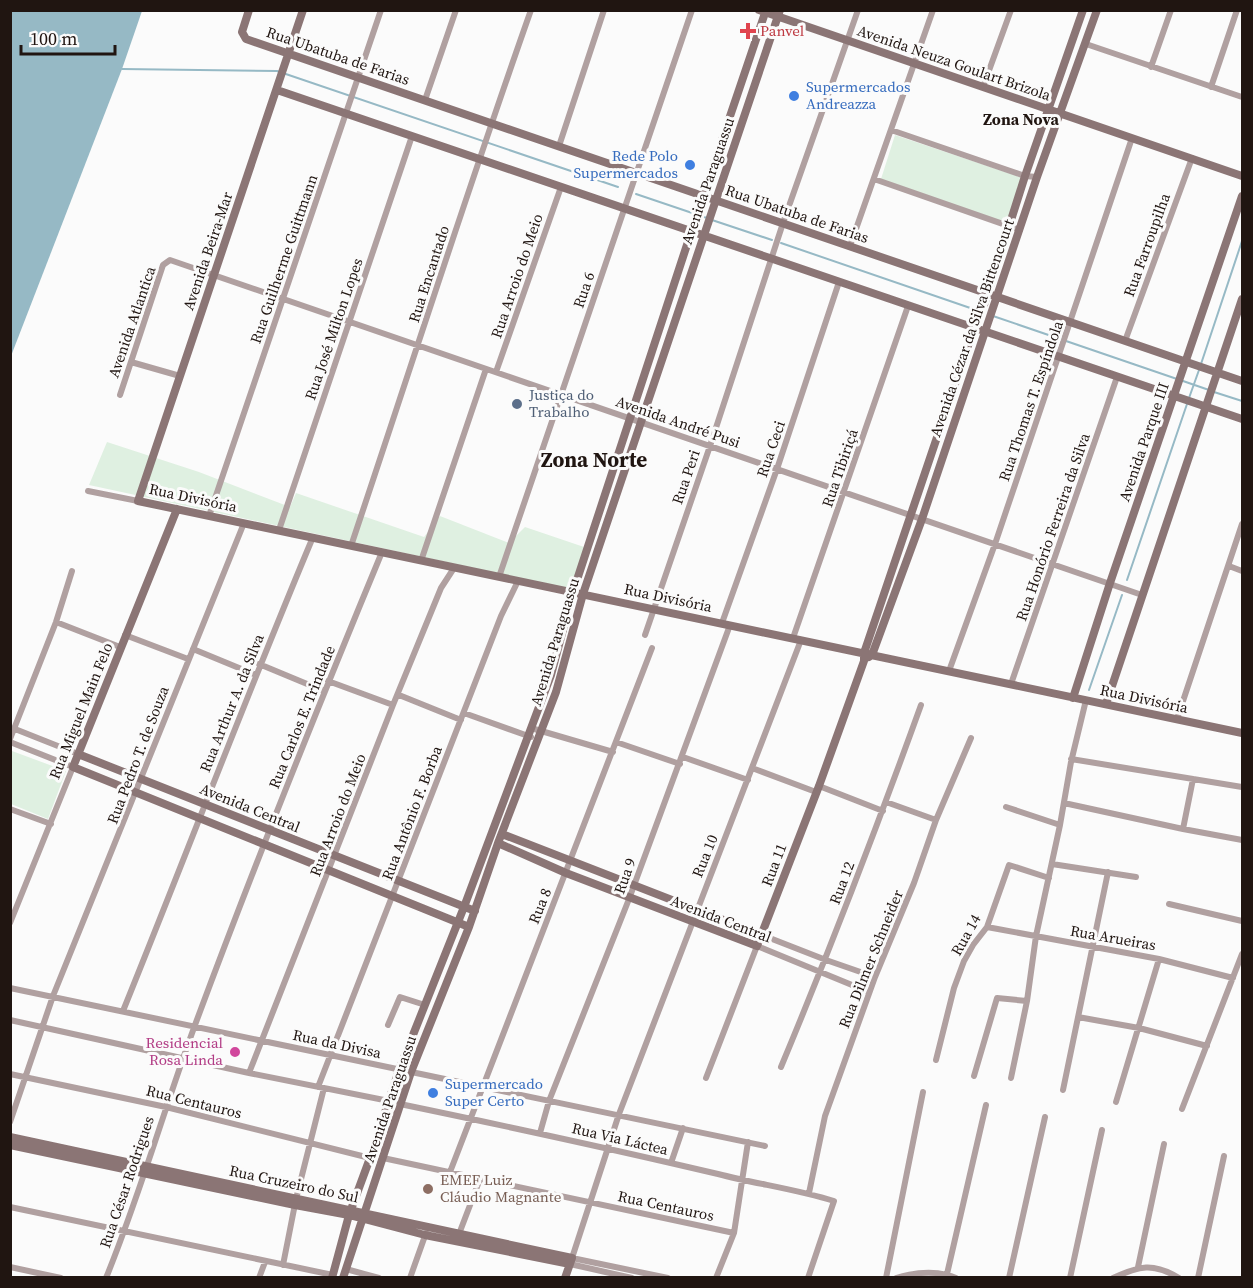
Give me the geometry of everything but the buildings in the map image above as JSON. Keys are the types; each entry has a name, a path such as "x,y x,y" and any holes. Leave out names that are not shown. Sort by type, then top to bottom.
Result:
{"street":[{"name":"Rua Ubatuba de Farias","path":"249,10 242,36 287,57 425,100 636,173 702,200 783,223 1069,325 1125,341 1197,365 1214,374 1242,381"},
{"name":"Avenida Beira-Mar","path":"138,501 303,10"},
{"name":"Rua Guilherme Guittmann","path":"209,516 381,10"},
{"path":"425,100 456,10"},
{"name":"Rua Encantado","path":"351,546 482,149 531,10"},
{"path":"559,146 604,10"},
{"name":"Rua 6","path":"499,578 692,10"},
{"path":"783,223 858,10"},
{"path":"850,246 933,10"},
{"path":"984,87 1011,10"},
{"name":"Avenida Cézar da Silva Bittencourt","path":"867,656 922,519 986,328 1009,227 1083,10"},
{"path":"1151,67 1171,10"},
{"path":"1211,87 1237,10"},
{"name":"Avenida Neuza Goulart Brizola","path":"764,11 779,14 848,41 1242,176"},
{"name":"Avenida Paraguassu","path":"333,1276 350,1212 399,1070 533,731 551,675 573,592 764,11"},
{"name":"Avenida Cézar da Silva Bittencourt","path":"867,656 911,515 976,323 991,298 1020,230 1097,11"},
{"name":"Avenida Paraguassu","path":"533,731 556,692 583,594 779,14"},
{"path":"1086,44 1242,97"},
{"path":"278,88 345,114 624,207 908,306 976,323 1058,357 1242,420"},
{"path":"891,130 1025,176 1037,177"},
{"name":"Rua José Milton Lopes","path":"279,530 412,136"},
{"name":"Rua Thomas T. Espíndola","path":"949,671 995,544 1132,138"},
{"name":"Rua Farroupilha","path":"1125,341 1192,158"},
{"path":"874,179 1020,230"},
{"name":"Rua Arroio do Meio","path":"496,372 561,187"},
{"name":"Avenida Parque III","path":"1073,698 1110,583 1178,398 1177,385 1242,196"},
{"name":"Rua Peri","path":"645,635 783,223"},
{"name":"Avenida André Pusi","path":"170,260 1142,595"},
{"name":"Avenida Atlantica","path":"120,394 163,265 170,260"},
{"name":"Rua Ceci","path":"726,624 839,282"},
{"path":"1106,705 1202,405 1209,397 1214,374 1242,299"},
{"name":"Rua Tibiriçá","path":"797,639 908,306"},
{"path":"130,362 180,376"},
{"path":"421,561 486,369"},
{"name":"Rua Honório Ferreira da Silva","path":"1011,684 1117,376"},
{"name":"Rua Divisória","path":"88,491 1242,733"},
{"name":"Rua Miguel Main Felo","path":"10,923 177,509"},
{"name":"Rua Pedro T. de Souza","path":"10,1122 53,996 137,793 188,659 244,523"},
{"path":"1177,719 1242,524"},
{"name":"Rua Arthur A. da Silva","path":"123,1011 260,664 313,537"},
{"name":"Rua Carlos E. Trindade","path":"194,1026 324,691 382,552"},
{"path":"1229,566 1242,571"},
{"name":"Rua Arroio do Meio","path":"249,1073 393,705 441,588 454,568"},
{"path":"10,740 56,622 72,571"},
{"name":"Rua Antônio F. Borba","path":"283,1265 330,1055 501,616 518,581"},
{"path":"56,622 120,647"},
{"name":"Rua 9","path":"540,1133 549,1101 683,757 726,624"},
{"path":"125,635 188,659"},
{"name":"Rua 10","path":"571,1261 619,1114 748,780 797,639"},
{"path":"193,648 256,675"},
{"name":"Rua 8","path":"450,1172 652,648"},
{"name":"Rua 11","path":"706,1078 867,656"},
{"path":"260,664 324,691"},
{"path":"328,681 393,705"},
{"path":"399,695 463,716 613,752"},
{"path":"1011,1078 1028,1001 1036,936 1060,825 1071,759 1086,700"},
{"name":"Rua 12","path":"781,1067 826,960 921,705"},
{"name":"Avenida Central","path":"15,729 475,911"},
{"name":"Avenida Paraguassu","path":"344,1273 411,1072 469,927 537,740 533,731"},
{"name":"Rua Dilmer Schneider","path":"809,1193 825,1116 869,992 914,883 936,820 971,738"},
{"name":"Avenida Central","path":"10,740 469,927"},
{"path":"616,742 680,764"},
{"path":"683,757 748,780"},
{"path":"1071,759 1242,787"},
{"path":"752,768 883,811"},
{"path":"1183,829 1194,779"},
{"path":"886,802 936,820"},
{"path":"1064,803 1242,840"},
{"path":"1006,807 1060,825"},
{"path":"10,808 51,824"},
{"name":"Avenida Central","path":"502,834 875,977"},
{"name":"Avenida Central","path":"498,843 566,873 757,946 869,992"},
{"path":"1052,864 1136,877"},
{"name":"Rua 14","path":"936,1060 954,988 964,961 987,927 1009,865 1049,878"},
{"path":"1063,1090 1108,872"},
{"path":"1170,904 1242,921"},
{"name":"Rua Arueiras","path":"987,927 1010,929 1159,959 1233,978"},
{"path":"1182,1109 1242,954"},
{"path":"1116,1102 1159,959"},
{"name":"Rua da Divisa","path":"10,988 765,1146"},
{"path":"388,1025 400,997 425,1005"},
{"path":"974,1076 998,998 1028,1001"},
{"path":"1078,1017 1139,1028 1207,1046"},
{"path":"10,1020 249,1073 389,1101"},
{"name":"Rua César Rodrigues","path":"106,1278 147,1170 194,1026"},
{"name":"Rua Centauros","path":"10,1074 166,1107 370,1158"},
{"path":"886,1278 923,1092"},
{"name":"Rua Via Láctea","path":"400,1104 809,1193 834,1201 808,1278"},
{"path":"947,1274 986,1105"},
{"path":"1009,1278 1045,1117"},
{"path":"671,1163 683,1128"},
{"path":"1070,1278 1102,1130"},
{"name":"Rua Cruzeiro do Sul","path":"10,1137 52,1150"},
{"path":"716,1278 734,1233 748,1142"},
{"path":"1138,1267 1164,1144"},
{"name":"Rua Cruzeiro do Sul","path":"10,1145 52,1150 571,1261"},
{"path":"1198,1278 1224,1156"},
{"name":"Rua Centauros","path":"382,1158 734,1233"},
{"path":"459,1234 480,1179"},
{"path":"10,1207 333,1276"},
{"path":"410,1278 426,1231"},
{"name":"Rua Cruzeiro do Sul","path":"426,1231 459,1234 571,1261"},
{"path":"565,1278 571,1261"},
{"path":"571,1261 632,1278"},
{"path":"571,1261 668,1278"},
{"path":"259,1278 265,1262"},
{"path":"10,1267 61,1278"},
{"path":"1113,1278 1138,1267 1156,1267 1179,1278"},
{"path":"896,1278 921,1272 947,1274 956,1278"},
{"path":"344,1273 379,1278"}],"green space":[{"path":"895,135 1023,178 1007,223 881,179"},
{"path":"107,442 199,472 290,507 296,493 424,537 440,516 509,543 525,527 584,547 572,589 89,485"},
{"path":"12,751 66,771 48,819 11,804 10,755"}],"water":[{"path":"11,10 142,11 122,69 11,356"}],"waterway":[{"path":"122,69 277,71 618,187"},
{"path":"636,194 707,218"},
{"path":"712,220 772,240"},
{"path":"1201,364 1242,241"},
{"path":"781,243 979,311"},
{"path":"993,316 1177,379"},
{"path":"1189,398 1199,370"},
{"path":"1183,381 1209,390"},
{"path":"1214,392 1242,401"},
{"path":"1127,580 1187,404"},
{"path":"1089,690 1122,595"}],"place":[{"name":"Panvel","path":"748,31"},
{"name":"Supermercados Andreazza","path":"794,96"},
{"name":"Rede Polo Supermercados","path":"690,165"},
{"name":"Justiça do Trabalho","path":"517,404"},
{"name":"Residencial Rosa Linda","path":"235,1052"},
{"name":"Supermercado Super Certo","path":"433,1093"},
{"name":"EMEF Luiz Cláudio Magnante","path":"428,1189"}],"district":[{"name":"Zona Nova","path":"1021,119"},
{"name":"Zona Norte","path":"594,460"}]}
